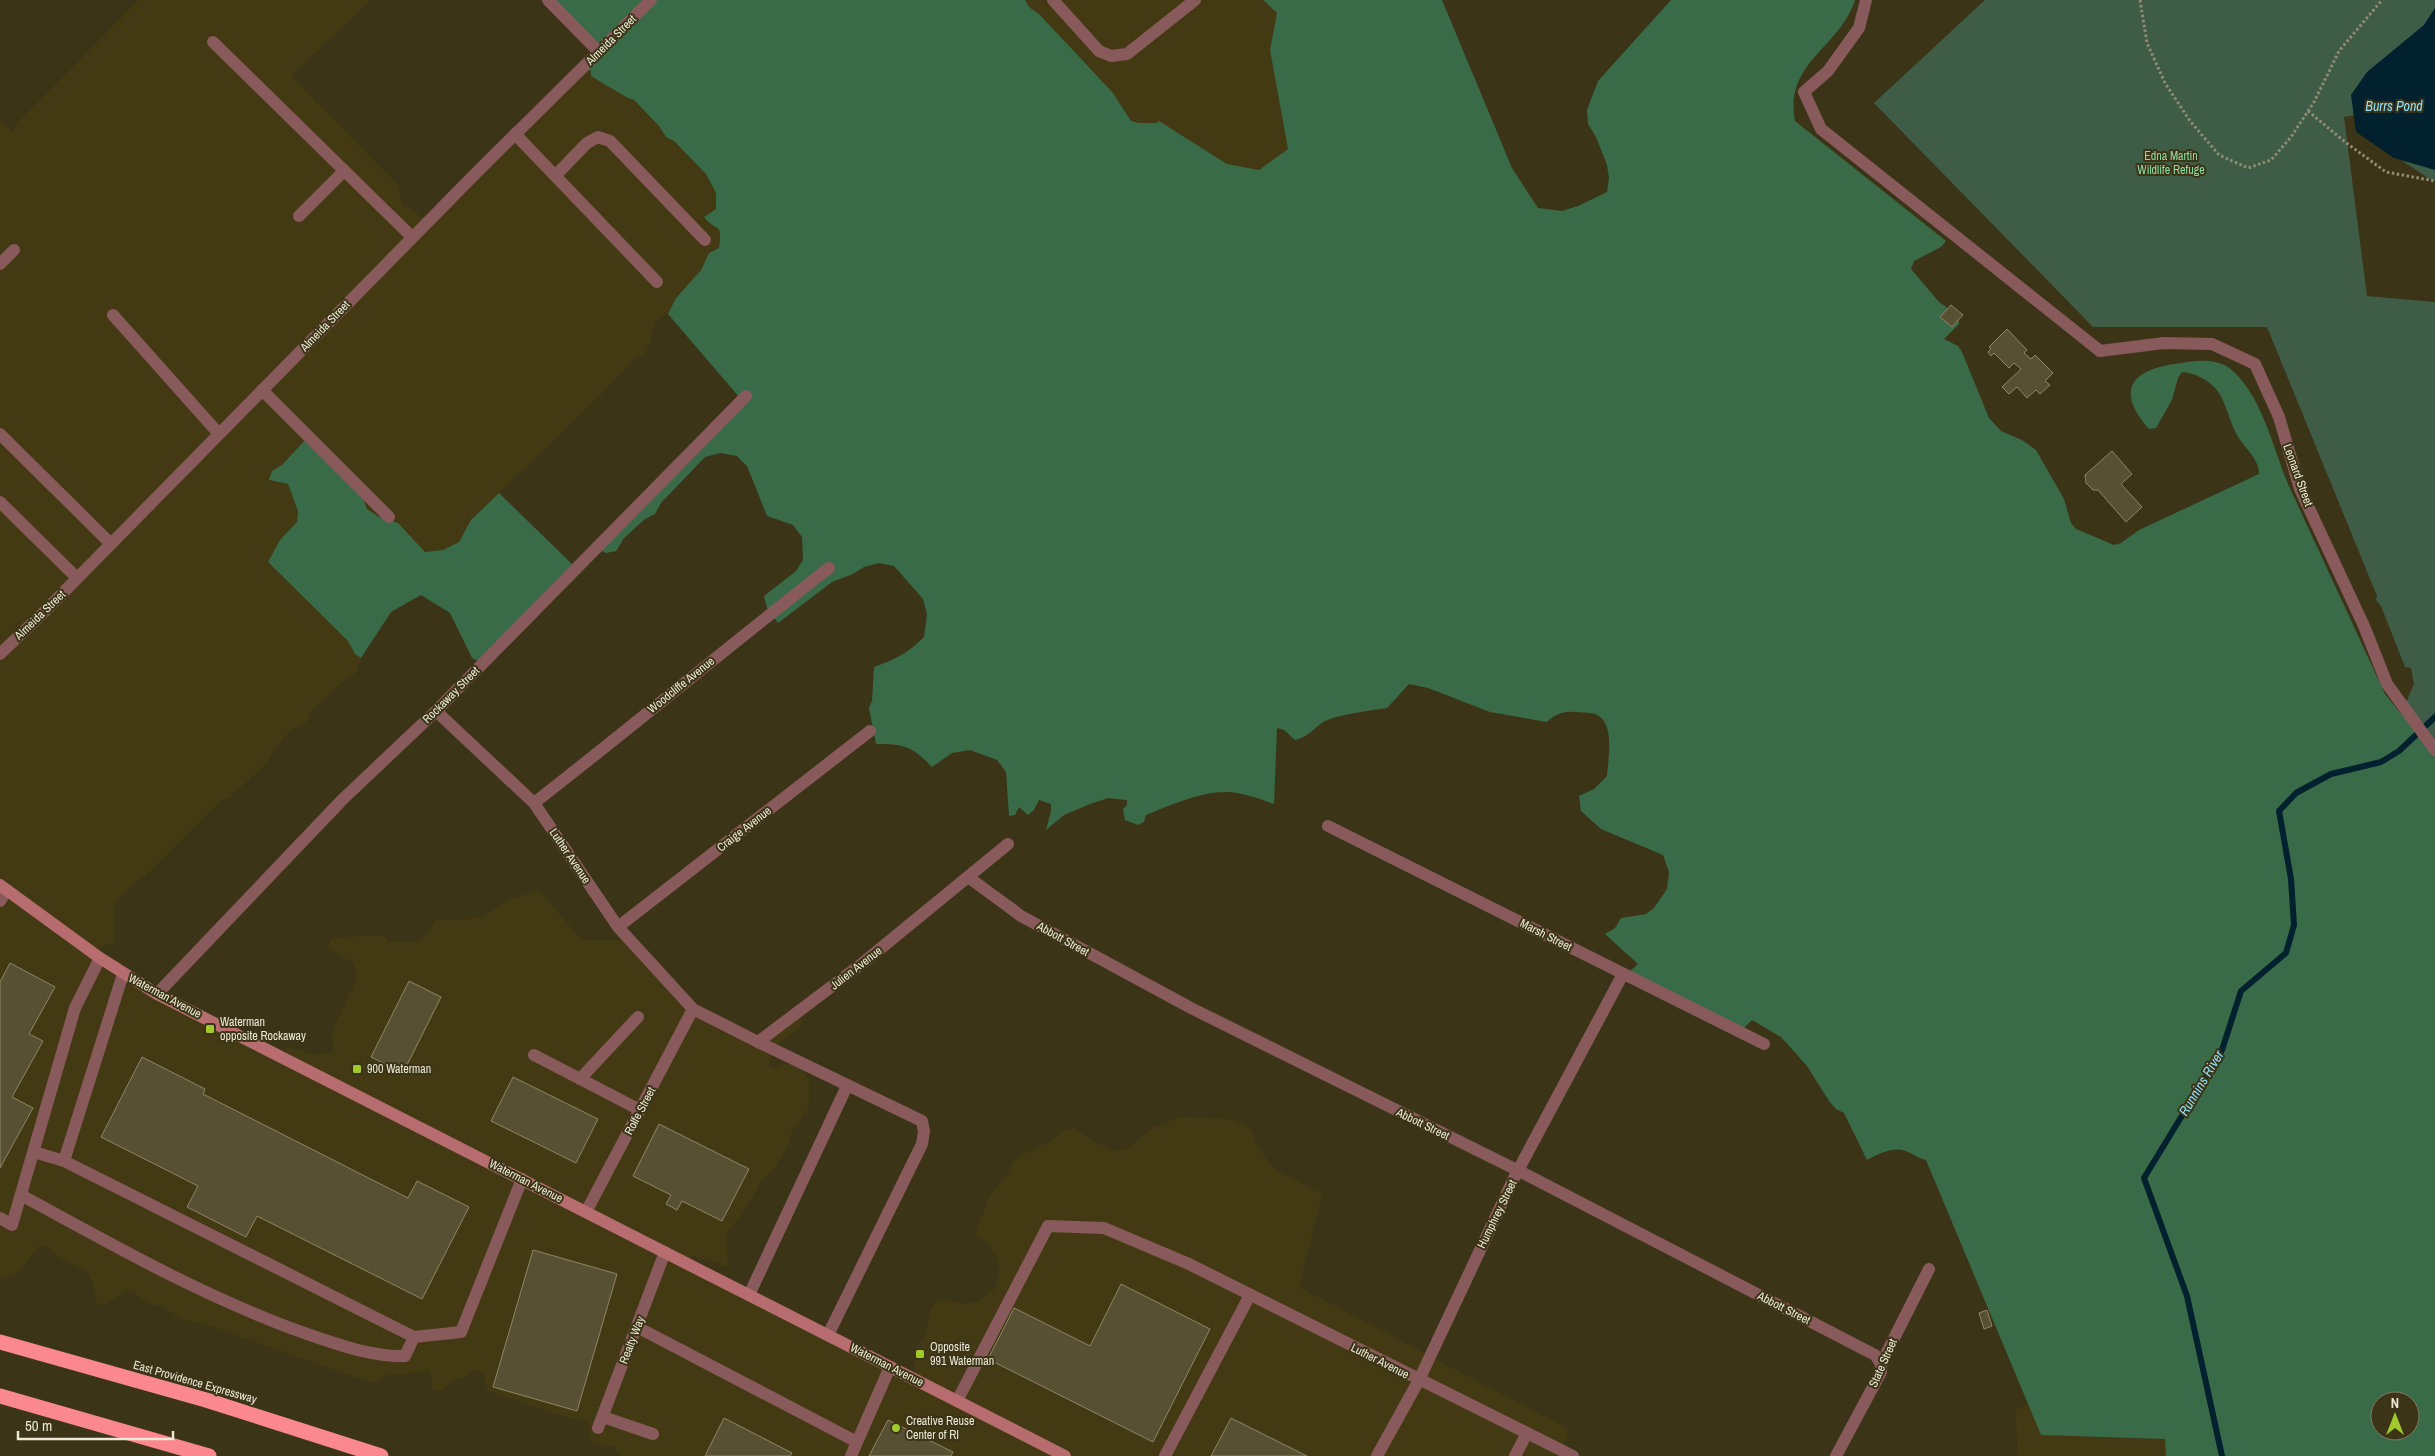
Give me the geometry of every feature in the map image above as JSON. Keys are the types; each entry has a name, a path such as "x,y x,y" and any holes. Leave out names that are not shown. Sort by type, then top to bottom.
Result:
{"highway":[{"name":"East Providence Expressway","path":"0,1342 206,1400 380,1456"},
{"path":"0,1396 210,1456"}],"main road":[{"name":"Waterman Avenue","path":"4,887 100,958 157,994 1065,1456"}],"street":[{"path":"548,0 599,52"},
{"name":"Almeida Street","path":"0,654 111,544 412,237 651,0"},
{"path":"1053,0 1099,51 1111,56 1127,54 1195,0"},
{"name":"Leonard Street","path":"1866,0 1859,28 1828,71 1804,92 1821,129 2100,351 2164,344 2212,344 2255,364 2279,417 2300,489 2364,626 2387,684 2435,750"},
{"path":"213,42 412,237"},
{"path":"515,134 657,282"},
{"path":"555,176 588,143 598,137 610,141 705,240"},
{"path":"299,216 344,171"},
{"path":"0,264 14,250"},
{"path":"113,315 218,434"},
{"path":"262,390 389,517"},
{"name":"Rockaway Street","path":"157,994 343,799 436,711 746,396"},
{"path":"0,434 111,544"},
{"path":"0,502 77,578"},
{"name":"Woodcliffe Avenue","path":"534,803 613,742 699,669 829,568"},
{"name":"Luther Avenue","path":"436,711 534,803 618,927 693,1010"},
{"name":"Craige Avenue","path":"618,927 870,731"},
{"name":"Marsh Street","path":"1328,826 1764,1044"},
{"name":"Julien Avenue","path":"758,1042 864,962 1008,844"},
{"name":"Abbott Street","path":"968,877 1021,916 1191,1008 1519,1171 1875,1355 1880,1364"},
{"path":"0,902 4,887"},
{"path":"0,1218 12,1225 75,1008 100,958"},
{"path":"64,1161 123,974"},
{"name":"Humphrey Street","path":"1377,1456 1419,1380 1519,1171 1623,974"},
{"path":"693,1010 922,1121 924,1131 922,1144 828,1335"},
{"name":"Rolfe Street","path":"586,1212 693,1010"},
{"path":"580,1079 638,1017"},
{"path":"534,1055 640,1110"},
{"path":"749,1295 847,1086"},
{"path":"34,1152 64,1161 414,1337 461,1332 522,1179"},
{"path":"21,1195 181,1280 266,1320 384,1357 405,1356 414,1337"},
{"name":"Luther Avenue","path":"957,1401 1048,1226 1104,1228 1189,1264 1572,1456"},
{"name":"Realty Way","path":"653,1434 600,1422 665,1252"},
{"name":"State Street","path":"1836,1456 1880,1372 1880,1364 1929,1269"},
{"path":"1165,1456 1250,1295"},
{"path":"637,1327 857,1442"},
{"path":"851,1456 890,1367"},
{"path":"1514,1456 1527,1433"}],"path":[{"path":"2140,0 2147,43 2166,84 2190,121 2219,155 2248,168 2271,160 2291,136 2308,111 2339,51 2382,0"},
{"path":"2308,111 2345,142 2386,172 2435,181"}],"shaded area":[{"path":"139,0 371,0 291,76 398,185 403,206 412,209 425,220 585,69 591,71 592,76 634,100 659,126 666,137 674,141 706,174 716,193 716,208 705,217 706,221 718,226 721,233 719,248 709,253 701,270 676,298 668,314 654,322 651,341 645,354 634,359 600,396 471,520 459,542 443,550 425,553 398,523 377,516 366,508 361,486 282,465 272,471 270,480 288,484 298,511 297,523 280,540 268,562 348,641 355,654 361,658 359,665 354,675 346,679 311,711 306,723 292,729 273,751 266,764 229,798 221,800 146,875 139,879 114,903 114,943 101,947 99,954 284,1063 287,1046 313,1055 333,1053 332,1031 358,977 353,963 327,947 331,938 381,935 390,942 415,942 427,935 436,919 463,920 484,916 506,901 539,890 582,940 631,940 693,1009 756,1039 795,1014 803,1022 801,1026 773,1048 769,1067 774,1068 785,1063 801,1068 809,1080 809,1108 792,1132 788,1145 776,1166 762,1180 745,1211 727,1232 727,1255 730,1267 692,1256 686,1262 915,1382 914,1351 925,1336 931,1308 939,1299 965,1304 976,1302 995,1289 999,1272 997,1257 986,1242 975,1235 990,1195 1007,1175 1014,1161 1028,1151 1050,1142 1064,1131 1074,1128 1111,1151 1127,1149 1152,1128 1180,1117 1230,1119 1250,1129 1259,1148 1275,1170 1322,1194 1299,1287 1570,1430 1558,1456 621,1456 613,1445 597,1445 591,1442 588,1421 565,1417 488,1391 483,1373 474,1370 464,1377 453,1380 443,1390 433,1390 430,1371 387,1375 379,1380 368,1382 205,1324 187,1321 163,1308 147,1303 134,1293 125,1291 105,1305 97,1304 92,1281 86,1270 57,1256 49,1247 40,1245 18,1273 3,1278 0,1276 0,122 13,132 17,123"},
{"path":"1025,0 1263,0 1277,13 1270,50 1288,150 1259,170 1227,164 1159,121 1157,123 1139,123 1131,121 1124,108 1040,15 1029,7"},
{"path":"2028,1404 2041,1435 2166,1439 2166,1456 2018,1456 2015,1410"}],"green space":[{"path":"549,0 1025,0 1029,7 1040,15 1113,93 1131,121 1156,123 1159,121 1227,164 1259,170 1288,149 1270,50 1277,13 1263,0 1442,0 1512,168 1538,208 1562,211 1578,206 1607,192 1609,178 1607,165 1596,137 1588,124 1587,110 1598,81 1671,0 1855,0 1848,17 1838,31 1805,69 1798,84 1794,101 1795,121 1946,241 1941,247 1914,261 1911,269 1939,302 1958,316 1959,324 1944,339 1958,346 1962,352 1989,418 2001,431 2022,440 2036,450 2064,499 2071,523 2076,529 2114,545 2121,543 2139,530 2259,474 2257,463 2237,435 2225,405 2216,389 2200,377 2182,372 2178,378 2172,400 2156,428 2149,429 2133,405 2132,386 2137,378 2158,367 2205,361 2212,361 2227,366 2243,382 2260,410 2288,484 2385,694 2435,756 2435,1456 2166,1456 2165,1439 2041,1435 1926,1160 1898,1149 1887,1151 1867,1160 1844,1113 1836,1109 1829,1101 1807,1066 1781,1037 1752,1020 1742,1030 1629,972 1638,964 1605,934 1615,928 1621,918 1646,914 1654,908 1667,889 1669,872 1663,855 1601,829 1581,811 1579,796 1594,789 1607,776 1608,733 1602,718 1595,714 1568,712 1557,715 1547,722 1490,712 1428,688 1409,684 1387,708 1355,713 1325,721 1308,734 1295,740 1284,730 1277,728 1274,804 1252,796 1218,792 1186,799 1146,815 1144,822 1138,825 1125,820 1123,809 1127,805 1127,800 1108,798 1064,815 1046,830 1051,804 1039,800 1034,810 1028,815 1019,807 1015,815 1009,816 1006,772 997,760 970,750 952,753 932,767 913,750 901,746 876,744 869,708 872,701 874,667 901,655 924,637 927,614 923,599 894,566 879,563 864,567 853,574 832,582 778,623 767,608 764,596 796,571 803,560 802,537 793,525 767,516 747,466 737,456 721,453 705,457 661,503 655,514 645,519 624,538 616,551 606,553 597,549 740,398 668,314 676,298 701,270 709,253 719,248 719,230 704,217 716,209 716,193 706,174 674,141 666,137 659,126 634,100 591,76 591,71 585,69 594,54"},
{"name":"Edna Martin Wildlife Refuge","path":"1985,0 2435,0 2435,179 2431,180 2371,140 2355,115 2344,117 2367,296 2435,302 2435,753 2395,728 2414,684 2411,668 2405,667 2381,606 2376,600 2377,596 2267,327 2093,327 1874,103"},
{"path":"308,437 361,486 366,508 377,516 398,523 425,552 443,550 459,542 471,520 499,493 573,565 478,661 472,658 450,613 421,595 391,612 361,658 355,654 348,641 268,562 280,540 297,522 298,511 288,484 269,480 272,471 282,465"}],"water":[{"name":"Burrs Pond","path":"2435,8 2435,170 2394,158 2356,132 2351,95 2367,72 2424,25"}],"building":[{"path":"1951,305 1963,315 1952,327 1940,317"},
{"path":"2007,329 2027,350 2024,353 2031,359 2035,355 2053,373 2045,381 2050,385 2040,394 2036,390 2027,398 2017,387 2009,394 2002,387 2021,369 2014,363 2009,368 1994,353 1991,356 1988,352 1991,349 1989,347"},
{"path":"2112,451 2132,474 2121,484 2142,507 2126,522 2098,490 2093,490 2086,483 2085,475"},
{"path":"10,963 55,987 29,1034 43,1041 12,1097 33,1108 0,1168 0,982"},
{"path":"409,981 441,997 403,1073 371,1057"},
{"path":"142,1057 205,1089 203,1094 408,1198 417,1181 469,1207 422,1299 257,1216 246,1237 187,1207 198,1186 101,1137"},
{"path":"513,1077 598,1119 576,1163 491,1121"},
{"path":"659,1124 749,1169 722,1221 682,1201 677,1210 666,1204 671,1195 633,1176"},
{"path":"533,1250 617,1274 577,1411 493,1387"},
{"path":"1121,1284 1210,1329 1153,1442 988,1359 1014,1308 1090,1346"},
{"path":"1987,1310 1992,1326 1984,1329 1979,1313"},
{"path":"724,1418 792,1453 790,1456 705,1456"},
{"path":"1231,1418 1307,1456 1211,1456"},
{"path":"888,1420 953,1452 951,1456 869,1456"}],"waterway":[{"name":"Runnins River","path":"2222,1456 2187,1296 2144,1178 2222,1050 2241,991 2286,953 2294,925 2291,879 2279,811 2296,793 2331,774 2381,762 2399,751 2435,717"}],"place":[{"name":"Waterman opposite Rockaway","path":"210,1029"},
{"name":"900 Waterman","path":"357,1069"},
{"name":"Opposite 991 Waterman","path":"920,1354"},
{"name":"Creative Reuse Center of RI","path":"896,1428"}]}
